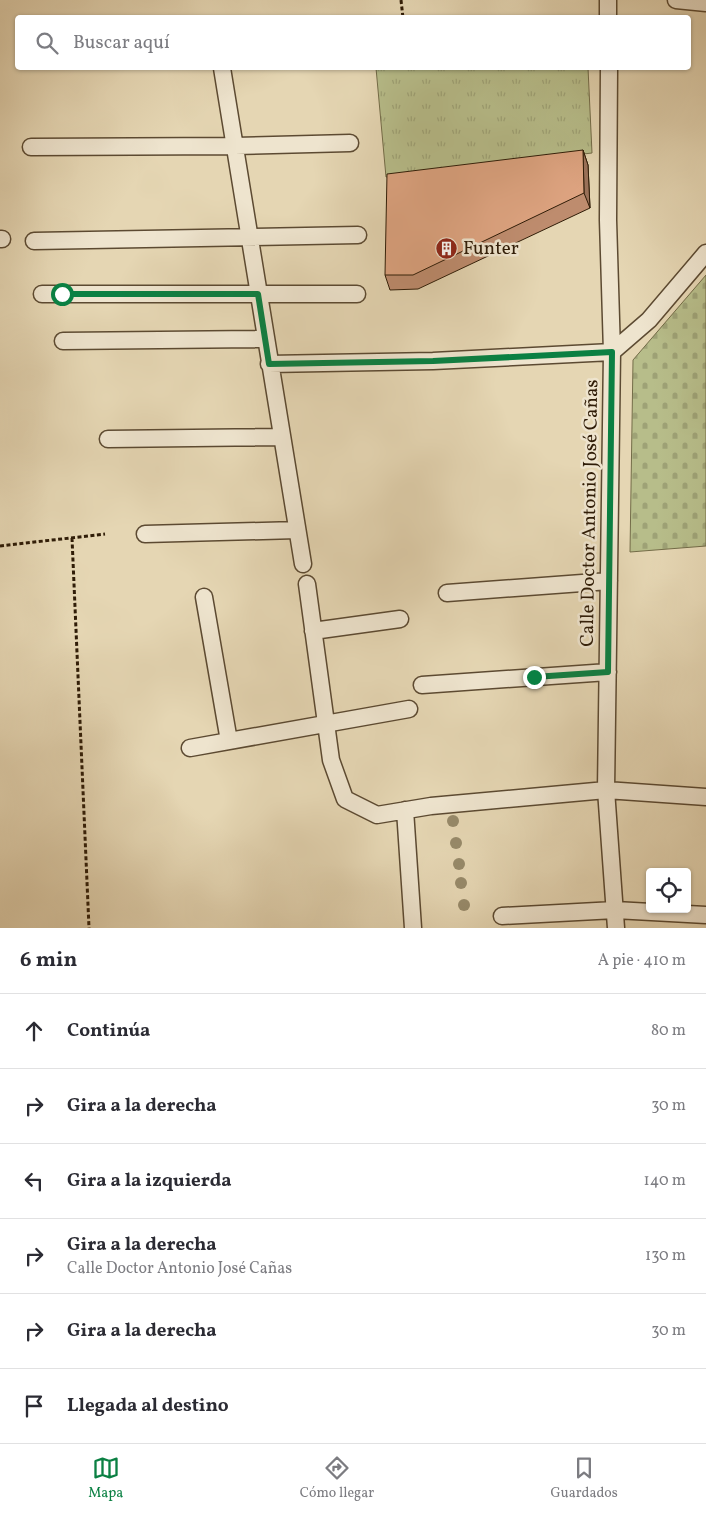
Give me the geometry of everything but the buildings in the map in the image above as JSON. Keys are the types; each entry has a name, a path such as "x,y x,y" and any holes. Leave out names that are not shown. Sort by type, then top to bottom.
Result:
{"street":[{"path":"608,0 608,15"},
{"path":"676,0 706,4"},
{"path":"222,70 303,564"},
{"name":"Calle Doctor Antonio José Cañas","path":"609,70 608,220 612,352 606,790 616,928"},
{"path":"31,147 350,144"},
{"path":"34,241 358,235"},
{"path":"269,364 433,361 612,352 649,320 706,253"},
{"path":"42,294 358,294"},
{"path":"63,341 265,339"},
{"path":"108,439 281,437"},
{"path":"145,534 297,530"},
{"path":"447,593 609,581"},
{"path":"307,584 332,760 345,799 377,815 431,806 606,790 706,797"},
{"path":"204,597 230,741"},
{"path":"313,631 400,619"},
{"path":"422,684 608,672"},
{"path":"190,748 409,709"},
{"path":"406,810 412,928"},
{"path":"502,916 615,910 706,915"}],"path":[{"path":"401,0 403,15"},
{"path":"0,546 105,534"},
{"path":"72,538 89,928"}],"green space":[{"path":"376,70 588,70 592,153 386,177"},
{"path":"706,275 706,546 630,552 633,360"}],"place":[{"name":"Funter","path":"447,249"}],"route":[{"path":"62,294 258,294 269,364 433,361 612,352 608,672 534,677"}]}
